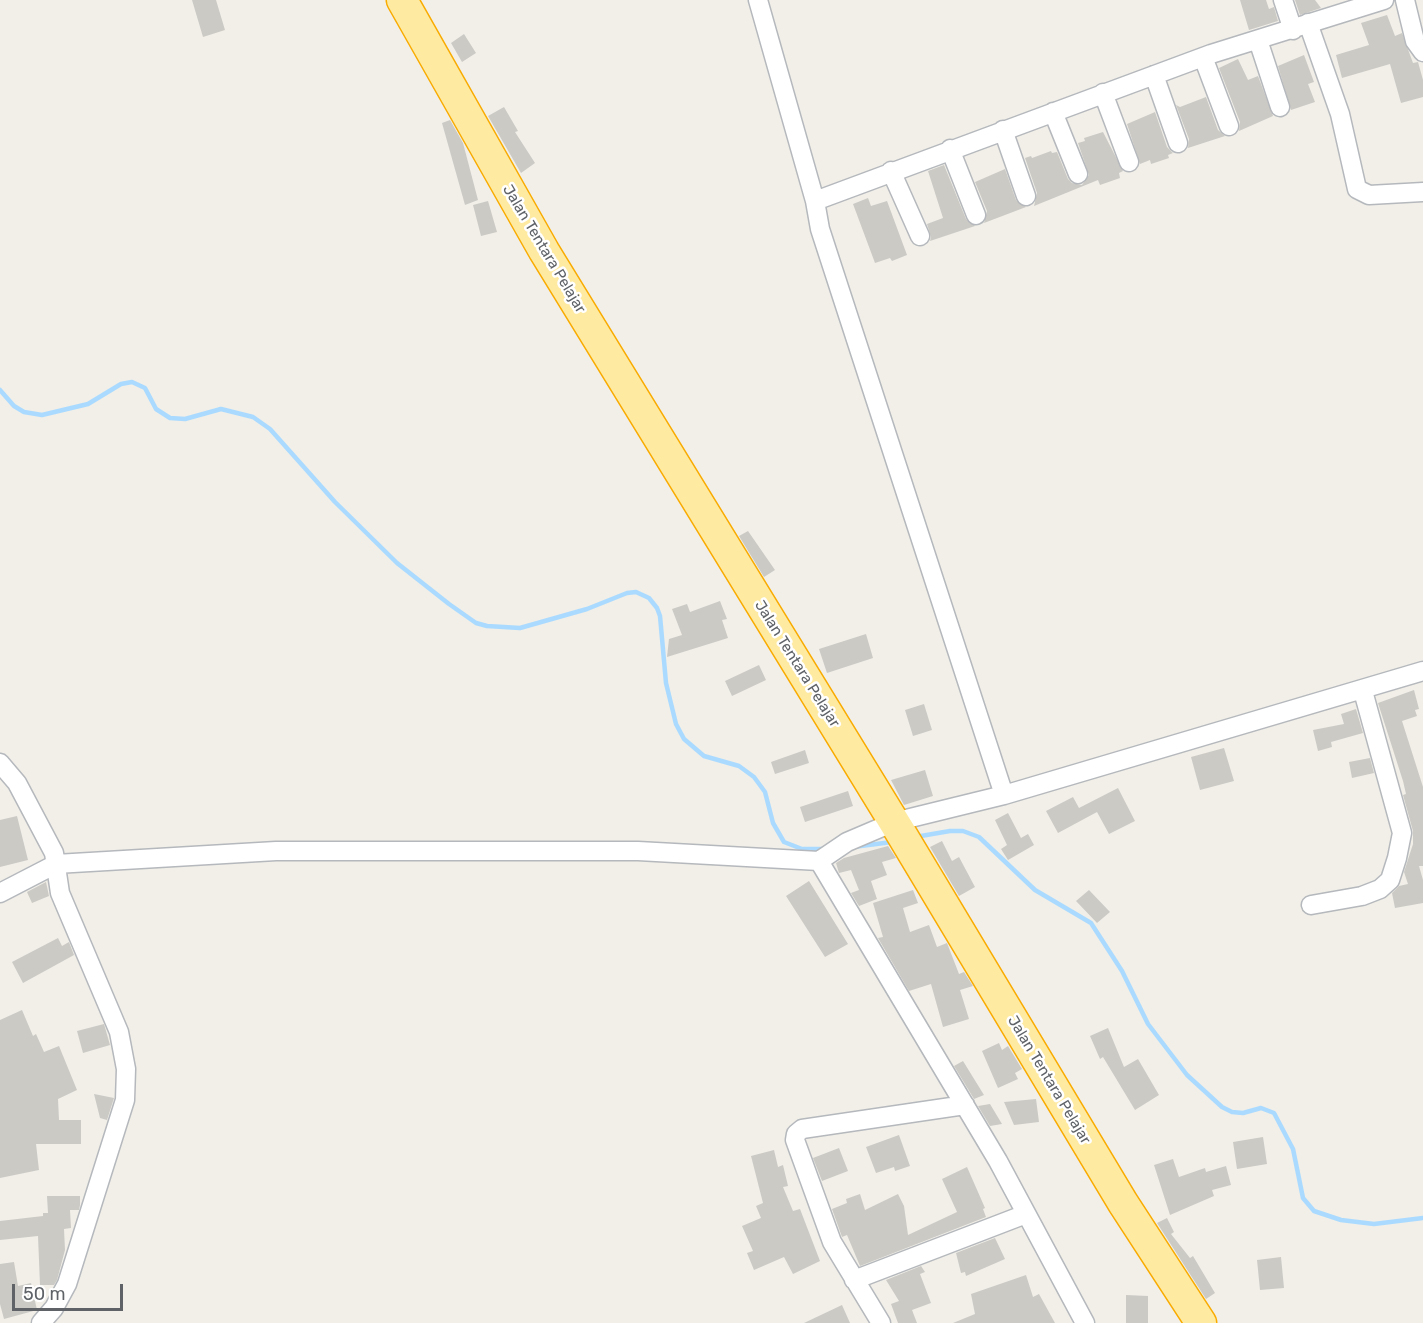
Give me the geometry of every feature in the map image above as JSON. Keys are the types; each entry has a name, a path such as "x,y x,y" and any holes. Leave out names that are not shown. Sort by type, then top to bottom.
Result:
{"highway":[{"name":"Jalan Tentara Pelajar","path":"402,0 544,251 918,862 1117,1193 1201,1323"}],"street":[{"path":"758,0 815,201 820,229 1004,795"},
{"path":"1283,0 1300,27 1340,114 1357,189 1369,195 1423,192"},
{"path":"815,201 1203,57 1384,0"},
{"path":"1405,0 1415,42 1423,52"},
{"path":"1258,40 1280,107"},
{"path":"1203,57 1229,126"},
{"path":"1154,75 1178,143"},
{"path":"1103,93 1129,162"},
{"path":"1053,112 1078,174"},
{"path":"1003,130 1026,196"},
{"path":"950,149 976,215"},
{"path":"891,171 920,237"},
{"path":"0,893 56,864 276,851 638,851 823,858 847,842 896,826 1363,691 1423,671"},
{"path":"1311,905 1362,896 1380,889 1390,879 1395,866 1402,833 1363,691"},
{"path":"0,763 17,783 46,836 56,864 60,893 119,1032 126,1069 125,1100 67,1284 54,1308 41,1323"},
{"path":"823,858 965,1105 1085,1323"},
{"path":"881,1323 854,1280 825,1224 795,1140 796,1134 802,1129 965,1105"},
{"path":"854,1280 1026,1214"}],"building":[{"path":"192,0 216,0 225,30 203,37"},
{"path":"1240,0 1266,0 1269,9 1274,7 1278,21 1249,30"},
{"path":"1295,0 1315,0 1321,8 1300,15"},
{"path":"1387,15 1395,36 1402,33 1413,63 1418,62 1423,80 1423,97 1401,103 1390,64 1342,78 1336,55 1369,45 1361,23"},
{"path":"464,34 476,53 462,62 451,43"},
{"path":"1304,55 1314,82 1308,84 1315,102 1291,110 1278,66"},
{"path":"1238,59 1248,80 1258,76 1273,116 1239,131 1240,122 1219,68"},
{"path":"1206,97 1218,130 1225,136 1188,148 1189,139 1176,105 1180,107"},
{"path":"504,107 518,131 515,132 535,163 521,173 488,116"},
{"path":"1155,112 1167,147 1173,153 1168,155 1169,158 1151,164 1150,160 1140,164 1127,124"},
{"path":"450,120 463,143 478,200 465,205 442,123"},
{"path":"1103,132 1123,171 1119,173 1120,178 1100,185 1098,180 1034,206 1037,193 1025,158 1031,156 1032,158 1051,151 1052,153 1057,152 1068,179 1072,183 1082,185 1089,175 1078,143 1085,141 1084,138"},
{"path":"944,165 966,219 975,226 930,241 927,224 943,218 928,171"},
{"path":"1005,169 1016,200 1026,207 984,223 987,211 975,182"},
{"path":"868,198 871,206 887,201 907,255 892,261 890,258 875,263 853,204"},
{"path":"488,201 497,232 481,236 473,205"},
{"path":"748,531 775,570 764,577 739,536"},
{"path":"720,601 727,619 722,620 728,638 667,657 669,639 682,635 672,609 687,604 690,612"},
{"path":"866,634 873,658 827,673 819,649"},
{"path":"759,665 766,680 732,696 725,681"},
{"path":"1414,690 1419,709 1415,710 1417,716 1402,721 1423,787 1423,866 1419,866 1423,880 1423,903 1395,908 1392,893 1399,886 1408,884 1404,872 1413,844 1413,831 1403,795 1406,794 1403,781 1378,703"},
{"path":"924,704 932,730 913,736 905,710"},
{"path":"1356,709 1363,733 1331,742 1332,747 1318,751 1313,730 1344,724 1341,714"},
{"path":"1224,748 1234,781 1200,790 1191,757"},
{"path":"805,750 809,763 775,774 771,762"},
{"path":"1370,758 1374,773 1352,778 1349,762"},
{"path":"925,770 933,796 904,805 891,780"},
{"path":"1118,788 1135,821 1109,834 1097,812 1058,833 1046,811 1073,797 1079,808"},
{"path":"848,791 853,806 805,822 800,807"},
{"path":"1008,813 1021,838 1028,834 1034,845 1008,860 1001,849 1007,845 995,820"},
{"path":"17,816 28,860 0,867 0,820"},
{"path":"942,841 952,861 959,857 975,887 959,896 930,847"},
{"path":"888,846 896,858 882,862 887,875 871,881 877,899 859,906 851,893 859,890 851,870 839,873 836,863 844,858"},
{"path":"809,881 848,944 825,957 786,896"},
{"path":"46,882 49,896 32,903 27,892"},
{"path":"913,890 918,903 903,908 910,932 929,925 937,947 947,943 959,974 964,972 973,986 960,990 969,1019 943,1027 931,984 909,991 878,938 883,937 873,903"},
{"path":"1089,890 1110,912 1097,923 1076,901"},
{"path":"58,938 62,946 69,942 74,955 23,983 12,962"},
{"path":"22,1010 33,1036 36,1034 44,1052 59,1046 77,1090 58,1099 59,1120 81,1120 81,1144 36,1144 39,1170 0,1178 0,1020"},
{"path":"104,1024 110,1045 83,1053 77,1031"},
{"path":"1108,1028 1124,1067 1138,1059 1159,1095 1135,1110 1103,1057 1100,1059 1090,1036"},
{"path":"999,1043 1002,1050 1008,1046 1022,1069 1015,1073 1018,1079 998,1088 982,1051"},
{"path":"963,1061 984,1095 974,1099 954,1066"},
{"path":"94,1094 114,1098 107,1120 100,1118"},
{"path":"1036,1099 1039,1122 1014,1125 1004,1102"},
{"path":"990,1104 1002,1124 990,1126 978,1106"},
{"path":"899,1135 910,1166 895,1171 894,1167 876,1173 866,1147"},
{"path":"1263,1137 1267,1164 1237,1169 1233,1142"},
{"path":"839,1148 848,1171 822,1181 813,1158"},
{"path":"774,1150 778,1167 783,1165 788,1186 783,1187 793,1211 800,1209 820,1261 793,1274 784,1257 754,1270 747,1253 753,1251 742,1226 761,1218 756,1206 763,1203 751,1156"},
{"path":"1173,1159 1179,1177 1205,1168 1206,1172 1226,1166 1231,1185 1212,1190 1214,1196 1170,1215 1154,1165"},
{"path":"967,1167 985,1208 983,1209 986,1217 860,1266 847,1235 842,1237 832,1209 847,1203 846,1199 860,1194 865,1210 898,1194 904,1206 908,1235 957,1212 942,1179"},
{"path":"47,1196 80,1196 80,1205 79,1210 70,1210 71,1228 64,1229 65,1250 57,1280 54,1285 40,1285 38,1236 0,1240 0,1221 43,1216 43,1213 48,1213"},
{"path":"1167,1218 1174,1232 1171,1234 1190,1258 1193,1256 1215,1293 1206,1299 1157,1223"},
{"path":"995,1238 1005,1259 966,1276 965,1272 961,1273 956,1253"},
{"path":"1281,1257 1284,1288 1260,1290 1257,1260"},
{"path":"14,1262 18,1286 31,1283 37,1310 4,1319 0,1304 0,1264"},
{"path":"921,1266 925,1272 920,1274 931,1303 912,1310 917,1323 898,1323 891,1304 899,1301 886,1280"},
{"path":"1026,1275 1033,1297 1039,1294 1055,1323 953,1323 975,1314 971,1294"},
{"path":"1126,1295 1148,1296 1148,1323 1126,1323"},
{"path":"842,1305 850,1323 804,1323"}],"waterway":[{"path":"0,390 14,406 24,412 42,415 88,404 121,384 132,382 145,388 156,409 170,418 185,419 221,409 253,417 270,429 335,502 397,563 476,623 520,628 587,609 627,593 636,592 649,598 660,616 666,683 676,724 684,739 704,756 739,766 754,777 765,792 773,823 784,842 802,849 827,849"},
{"path":"915,837 950,831 963,831 979,837 1035,890 1091,923 1122,971 1148,1024 1187,1075 1222,1107 1232,1112 1243,1113 1261,1108 1274,1113 1293,1149 1303,1198 1314,1211 1341,1220 1374,1224 1423,1218"},
{"path":"853,847 892,842"}]}
